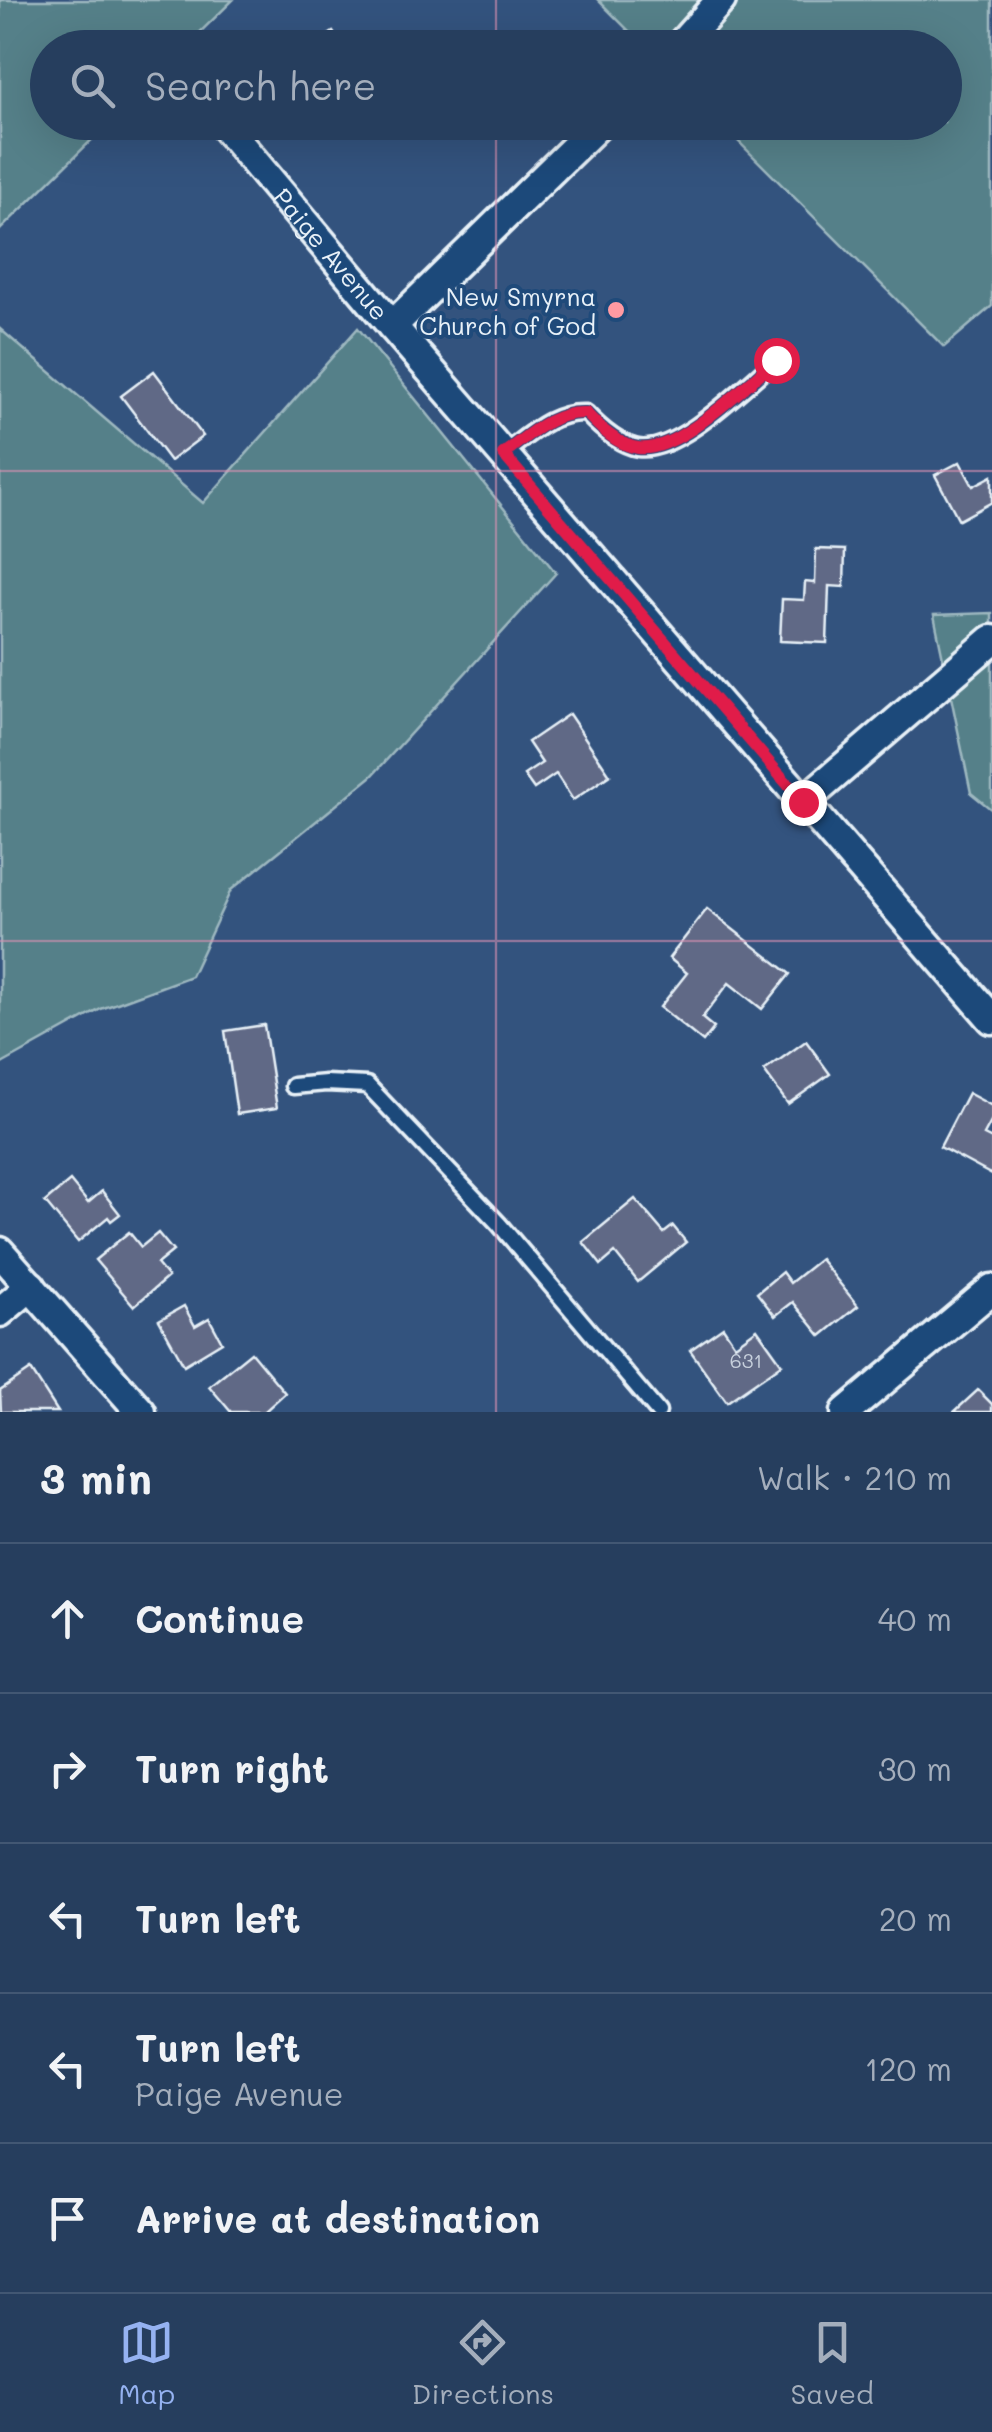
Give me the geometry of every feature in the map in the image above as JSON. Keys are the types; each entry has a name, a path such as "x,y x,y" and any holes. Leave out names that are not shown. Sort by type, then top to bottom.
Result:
{"street":[{"path":"694,30 721,0"},
{"name":"Paige Avenue","path":"236,140 392,326 992,1019"},
{"path":"392,326 583,140"},
{"path":"803,802 992,640"},
{"path":"0,1252 140,1412"},
{"path":"0,1312 31,1286"},
{"path":"846,1412 992,1289"}],"lane":[{"path":"503,454 554,416 574,412 586,413 620,441 637,448 656,447 682,436 776,360"},
{"path":"293,1086 367,1085 499,1224 658,1412"}],"green space":[{"path":"0,0 233,0 202,30 30,30 30,140 92,140 0,230"},
{"path":"598,0 992,0 992,306 944,347 737,140 962,140 962,30 628,30"},
{"path":"358,328 556,573 372,776 231,890 191,976 101,1009 0,1065 0,329 203,503"},
{"path":"992,613 992,810 971,793 934,615"}],"building":[{"path":"154,371 203,436 170,461 121,396"},
{"path":"960,462 973,486 992,476 992,502 959,520 935,475"},
{"path":"816,549 845,550 844,587 829,586 827,643 780,641 782,599 804,600 805,582 815,583"},
{"path":"569,714 610,775 573,800 556,774 534,789 524,775 542,763 528,742"},
{"path":"707,909 790,974 762,1009 729,983 702,1018 714,1028 703,1042 660,1007 687,973 669,958"},
{"path":"264,1025 277,1108 237,1114 225,1031"},
{"path":"806,1041 830,1074 788,1104 764,1071"},
{"path":"968,1093 992,1106 992,1120 984,1135 992,1139 992,1175 940,1147"},
{"path":"70,1181 88,1203 102,1191 120,1214 111,1221 108,1217 78,1242 45,1202"},
{"path":"635,1199 664,1233 673,1226 686,1242 638,1282 615,1253 601,1265 583,1242"},
{"path":"129,1232 141,1247 158,1233 173,1251 157,1264 168,1277 134,1306 95,1260"},
{"path":"820,1259 858,1306 821,1336 793,1302 775,1316 757,1293 782,1272 790,1283"},
{"path":"184,1306 195,1326 209,1318 222,1342 184,1365 159,1320"},
{"path":"723,1327 735,1345 757,1329 782,1364 727,1402 690,1350"},
{"path":"251,1352 285,1393 264,1412 231,1412 209,1386"},
{"path":"31,1370 58,1412 1,1412 0,1391"},
{"path":"978,1390 992,1404 992,1412 954,1412"}],"place":[{"name":"New Smyrna Church of God","path":"616,310"}],"route":[{"path":"776,360 682,436 656,447 637,448 620,441 586,413 574,412 554,416 503,454 803,802"}]}
